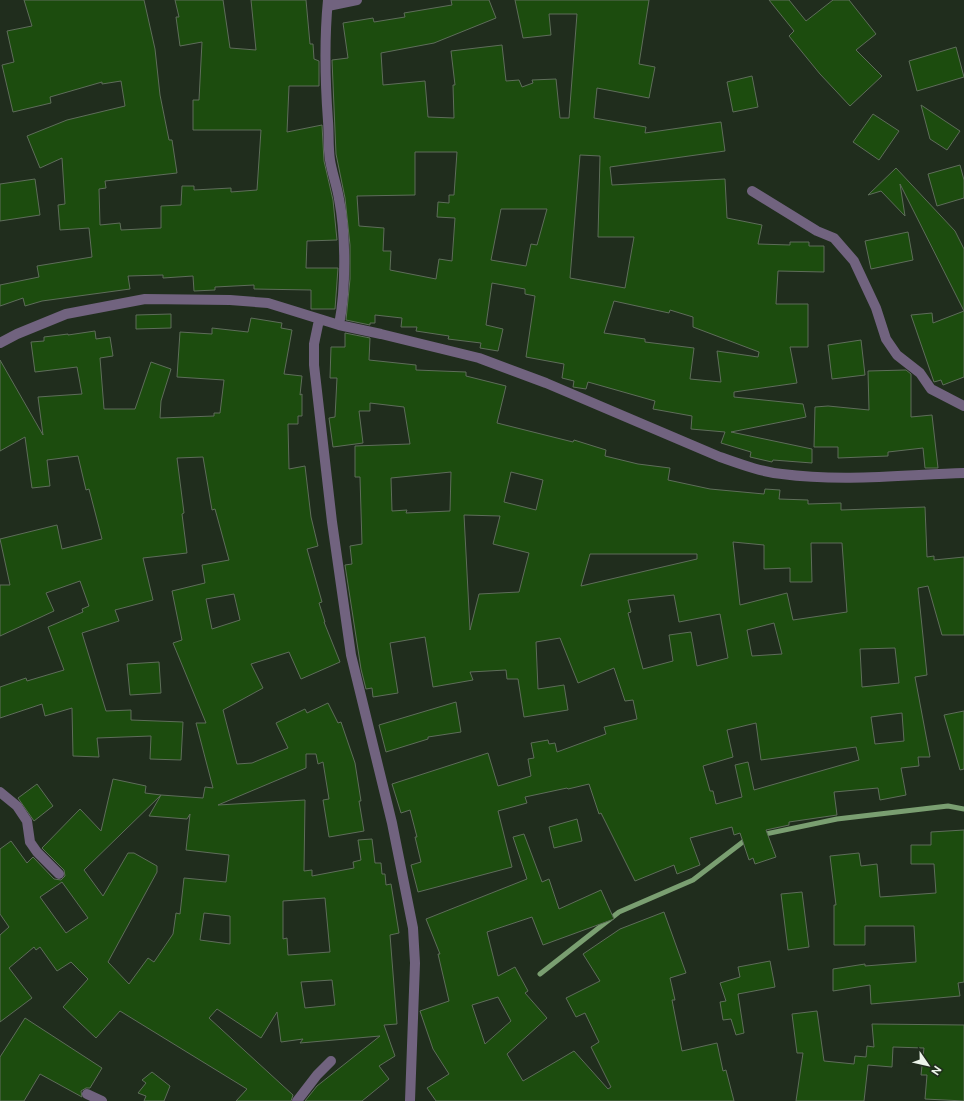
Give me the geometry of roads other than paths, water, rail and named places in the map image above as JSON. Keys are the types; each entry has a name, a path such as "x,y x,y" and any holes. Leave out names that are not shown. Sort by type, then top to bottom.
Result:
{"street":[{"path":"339,325 342,309 343,278 342,230 340,199 330,160 324,33 328,3 357,0"},
{"path":"752,191 817,231 834,238 854,261 876,308 886,339 897,355 920,373 930,389 964,406"},
{"path":"0,344 17,334 66,314 145,299 230,300 268,303 319,320 479,358 546,383 744,466 780,474 850,477 964,473"},
{"path":"319,320 314,344 314,365 332,522 351,655 392,823 413,928 415,963 410,1101"},
{"path":"0,792 17,806 27,821 30,842 37,852 59,874"},
{"path":"297,1101 317,1074 331,1061"},
{"path":"88,1094 102,1101"}],"waterway":[{"path":"761,835 837,819 948,806 964,809"},
{"path":"540,974 619,912 693,880 748,838"}]}
